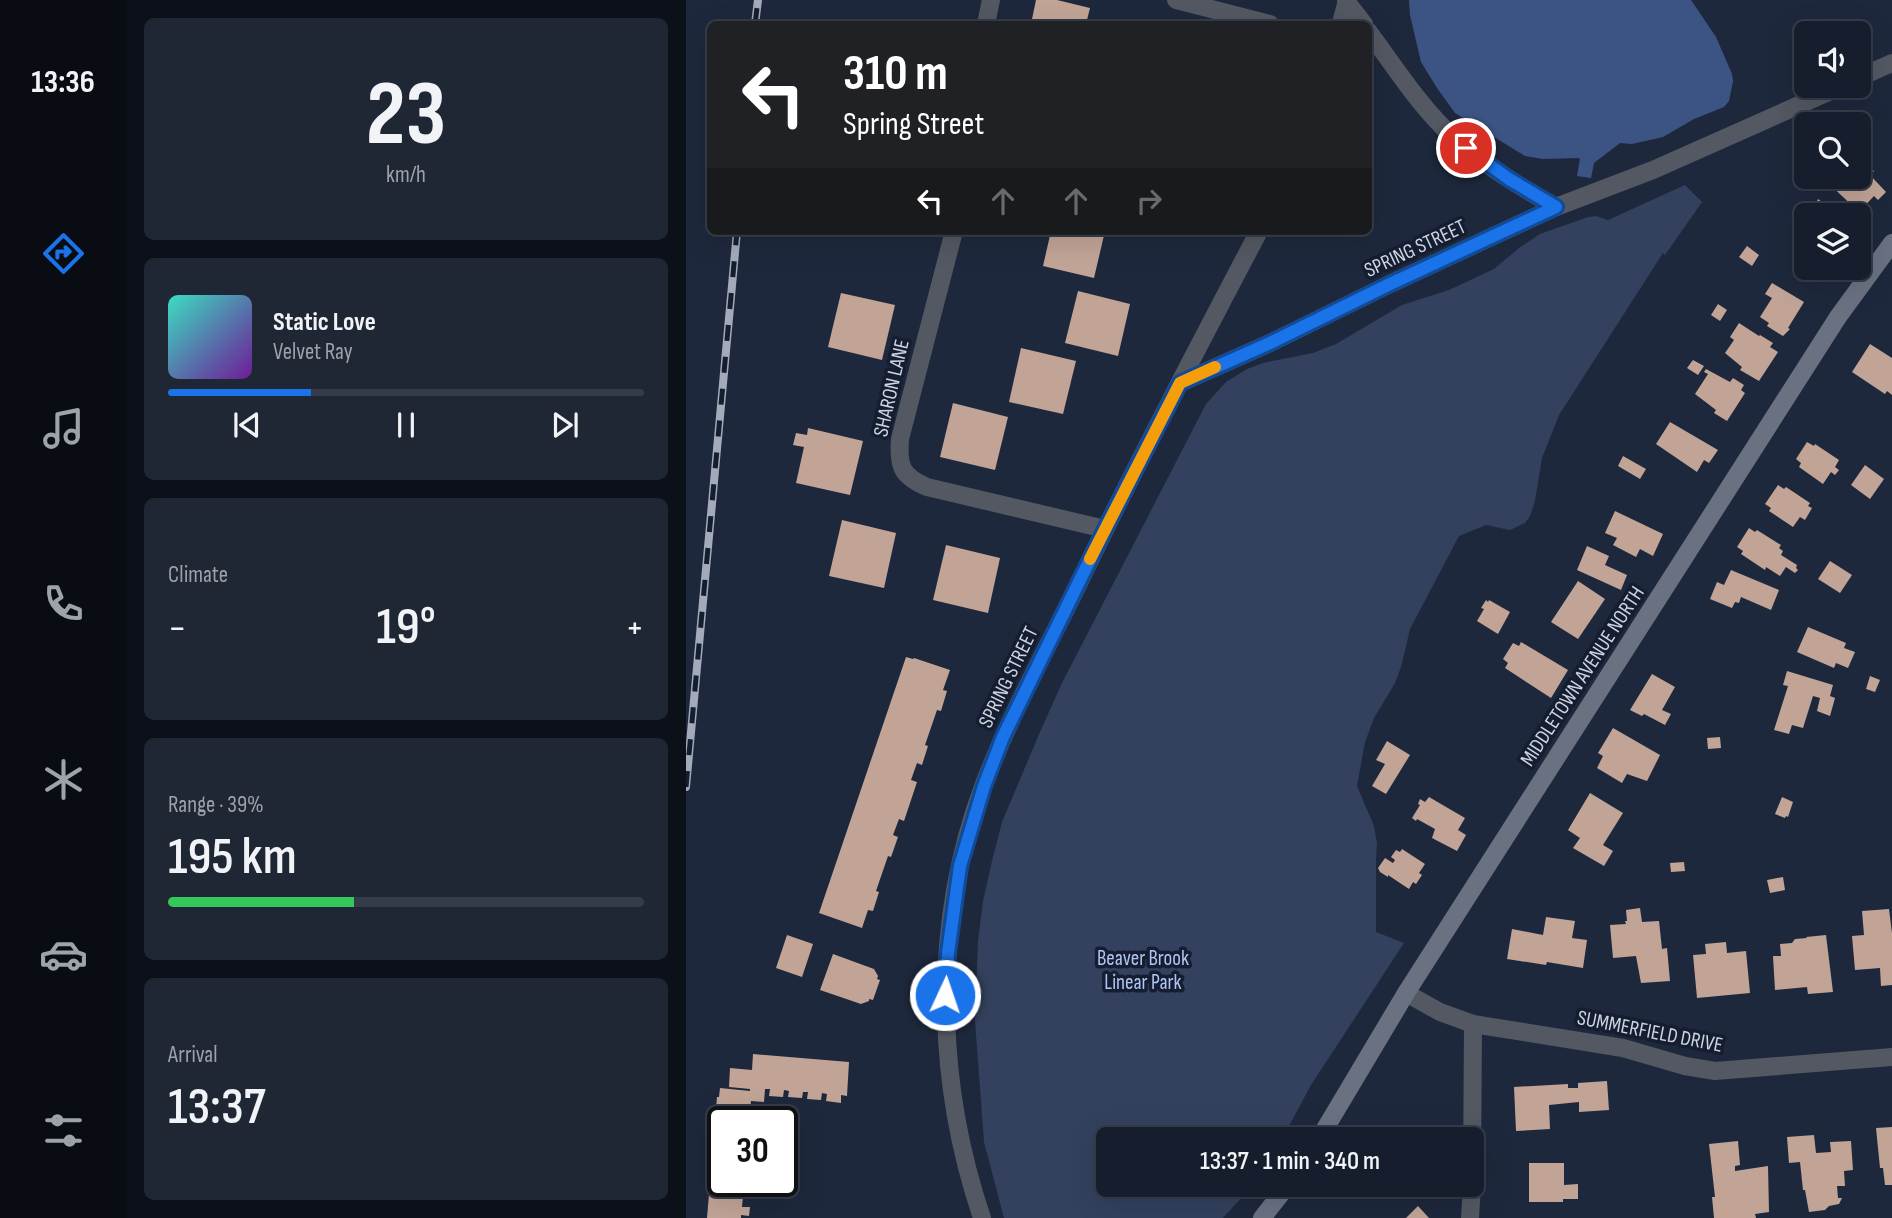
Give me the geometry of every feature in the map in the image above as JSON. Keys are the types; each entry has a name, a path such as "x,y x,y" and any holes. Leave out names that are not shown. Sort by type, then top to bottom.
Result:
{"street":[{"path":"987,21 992,0"},
{"path":"1176,0 1257,21"},
{"path":"1342,21 1346,0"},
{"path":"1346,0 1362,21"},
{"path":"1372,36 1430,114 1452,137 1509,179 1556,207"},
{"path":"1871,73 1892,64"},
{"name":"SPRING STREET","path":"1180,383 1556,207 1653,170 1815,98"},
{"name":"SHARON LANE","path":"953,235 900,439 899,454 903,472 912,481 927,487 1105,529"},
{"name":"SPRING STREET","path":"982,1218 961,1144 948,1060 945,995 953,904 960,866 984,786 1003,737 1105,529 1257,235"},
{"name":"MIDDLETOWN AVENUE NORTH","path":"1325,1127 1406,993 1838,317 1892,243"},
{"name":"SUMMERFIELD DRIVE","path":"1406,993 1440,1012 1473,1024 1623,1048 1685,1066 1715,1071 1892,1057"},
{"path":"1472,1127 1473,1024"},
{"path":"1262,1218 1279,1197"},
{"path":"1470,1218 1471,1197"}],"green space":[{"name":"Beaver Brook Linear Park","path":"1685,185 1702,202 1665,255 1663,253 1559,415 1542,458 1535,501 1525,523 1510,530 1486,525 1459,536 1410,629 1395,683 1374,718 1365,742 1357,786 1374,826 1377,843 1376,932 1404,943 1311,1085 1288,1127 1096,1127 1096,1197 1242,1197 1223,1218 1004,1218 984,1142 975,1021 978,941 992,861 1002,822 1062,683 1206,404 1226,382 1247,369 1313,353 1336,344 1402,305 1449,290 1494,269 1540,234 1588,217 1596,216 1608,220"}],"shaded area":[{"path":"1409,0 1691,0 1716,37 1732,74 1729,101 1724,107 1694,119 1663,137 1632,144 1620,143 1594,163 1591,178 1577,176 1580,159 1525,156 1455,113 1421,62"}],"building":[{"path":"1036,0 1057,0 1090,8 1087,21 1032,21"},
{"path":"1871,176 1886,192 1878,200 1874,196 1867,203 1849,203 1835,189 1871,189"},
{"path":"1050,235 1104,235 1094,278 1043,266"},
{"path":"1747,246 1759,255 1752,266 1739,257"},
{"path":"1772,283 1804,302 1788,328 1790,329 1783,336 1767,326 1769,323 1760,317 1772,298 1765,294"},
{"path":"1078,291 1130,304 1118,356 1065,343"},
{"path":"841,293 895,305 882,360 828,347"},
{"path":"1718,304 1727,310 1720,321 1711,315"},
{"path":"1739,323 1773,343 1770,347 1778,352 1759,381 1740,370 1742,367 1725,353 1734,340 1730,337"},
{"path":"1870,344 1892,358 1892,395 1887,391 1885,394 1852,372"},
{"path":"1021,348 1076,361 1063,414 1009,402"},
{"path":"1693,360 1704,366 1698,375 1687,368"},
{"path":"1706,369 1730,382 1733,378 1744,385 1741,390 1745,393 1727,421 1714,413 1716,410 1695,394 1708,374 1704,372"},
{"path":"953,403 1008,417 995,470 940,457"},
{"path":"1670,422 1718,450 1709,463 1704,460 1697,472 1656,444"},
{"path":"808,428 863,441 850,495 796,483 804,447 793,445 796,433 807,435"},
{"path":"1807,442 1814,446 1815,444 1839,460 1835,467 1839,470 1835,475 1831,472 1823,484 1799,467 1801,463 1796,459"},
{"path":"1623,456 1646,469 1640,479 1618,466"},
{"path":"1865,465 1884,479 1870,499 1851,485"},
{"path":"1778,485 1784,489 1786,487 1810,503 1808,506 1812,508 1805,520 1800,517 1793,527 1769,511 1771,508 1765,504"},
{"path":"1615,511 1663,534 1653,556 1640,549 1636,557 1613,545 1617,538 1605,533"},
{"path":"842,520 896,533 884,588 829,576"},
{"path":"1749,528 1781,545 1781,555 1797,565 1798,570 1795,573 1786,567 1780,576 1766,567 1765,570 1741,554 1743,551 1737,547"},
{"path":"946,545 1000,558 988,613 933,600"},
{"path":"1587,546 1609,556 1605,565 1627,575 1621,590 1577,570"},
{"path":"1830,561 1852,575 1840,593 1818,579"},
{"path":"1731,570 1779,590 1771,610 1741,597 1739,603 1735,602 1732,608 1710,599 1717,582 1724,585"},
{"path":"1578,581 1605,599 1578,639 1551,622"},
{"path":"1486,600 1510,612 1498,634 1477,621"},
{"path":"1808,627 1846,643 1844,648 1855,652 1848,668 1836,663 1834,668 1797,652"},
{"path":"1521,642 1568,670 1551,698 1505,668 1508,663 1503,659 1513,643 1519,646"},
{"path":"906,657 950,670 943,690 947,691 925,745 928,746 922,765 917,763 911,780 917,782 904,821 899,819 893,835 898,837 876,891 879,892 873,911 868,910 862,928 819,913"},
{"path":"1787,671 1833,685 1830,696 1835,698 1830,716 1817,711 1820,698 1813,696 1803,728 1792,725 1789,734 1774,730 1788,686 1783,685"},
{"path":"1652,674 1675,687 1662,710 1671,714 1665,725 1630,710"},
{"path":"1870,676 1880,680 1875,692 1866,689"},
{"path":"1613,728 1660,755 1647,781 1627,774 1622,783 1597,768 1603,756 1598,753"},
{"path":"1720,737 1721,748 1708,749 1707,738"},
{"path":"1387,741 1410,755 1386,794 1372,786 1385,764 1376,760"},
{"path":"1590,793 1623,813 1603,845 1613,851 1604,866 1573,848 1580,838 1568,830"},
{"path":"1429,797 1465,818 1458,830 1466,835 1457,851 1432,838 1435,829 1412,818 1420,805 1420,799 1425,802"},
{"path":"1782,797 1793,802 1788,817 1785,818 1775,814"},
{"path":"1402,849 1425,864 1419,873 1422,875 1409,889 1380,872 1378,868 1385,858 1393,863 1395,860 1391,857 1396,850 1400,852"},
{"path":"1684,862 1685,871 1671,872 1670,863"},
{"path":"1783,877 1785,890 1770,893 1767,880"},
{"path":"1640,908 1642,922 1659,921 1662,949 1667,948 1670,981 1641,983 1636,956 1613,958 1610,925 1626,924 1626,910"},
{"path":"1889,909 1892,985 1881,986 1880,968 1855,970 1852,936 1864,935 1862,911"},
{"path":"1546,917 1575,921 1572,938 1587,940 1583,968 1507,959 1512,929 1543,935"},
{"path":"787,935 813,944 802,977 776,968"},
{"path":"1826,935 1833,992 1808,994 1807,987 1775,990 1773,956 1781,956 1780,944"},
{"path":"1726,942 1727,953 1746,951 1750,993 1697,998 1693,955 1706,954 1705,944"},
{"path":"833,954 874,969 877,979 880,980 873,1000 869,999 861,1004 820,990"},
{"path":"753,1054 849,1062 847,1096 841,1095 841,1103 826,1101 827,1094 822,1093 821,1100 807,1099 808,1092 803,1092 802,1098 788,1097 789,1091 784,1090 783,1097 769,1096 770,1089 765,1089 764,1102 751,1101 750,1106 716,1106 720,1088 750,1091 729,1087 730,1068 752,1070"},
{"path":"1607,1081 1609,1110 1579,1112 1579,1102 1549,1105 1550,1129 1516,1131 1514,1087 1568,1084 1568,1088 1578,1088 1578,1083"},
{"path":"1892,1127 1892,1185 1885,1185 1883,1168 1880,1168 1876,1128"},
{"path":"1814,1135 1816,1153 1831,1152 1830,1142 1851,1141 1853,1170 1844,1171 1845,1186 1837,1186 1838,1198 1842,1198 1839,1204 1829,1206 1825,1210 1809,1212 1800,1162 1789,1163 1787,1137"},
{"path":"1738,1141 1740,1165 1735,1166 1735,1171 1768,1166 1769,1212 1755,1214 1756,1218 1714,1218 1712,1197 1715,1197 1709,1144"},
{"path":"1529,1163 1564,1163 1564,1185 1578,1184 1578,1199 1529,1202"},
{"path":"709,1197 743,1197 742,1207 750,1207 749,1216 707,1218"},
{"path":"1418,1206 1429,1218 1406,1218"}],"railway":[{"path":"755,21 758,0"},
{"path":"686,787 737,235"}],"slow traffic":[{"path":"1090,559 1180,383 1215,367"}],"route":[{"path":"945,995 953,904 960,866 984,786 1003,737 1180,383 1556,207 1509,179 1466,148"}]}
